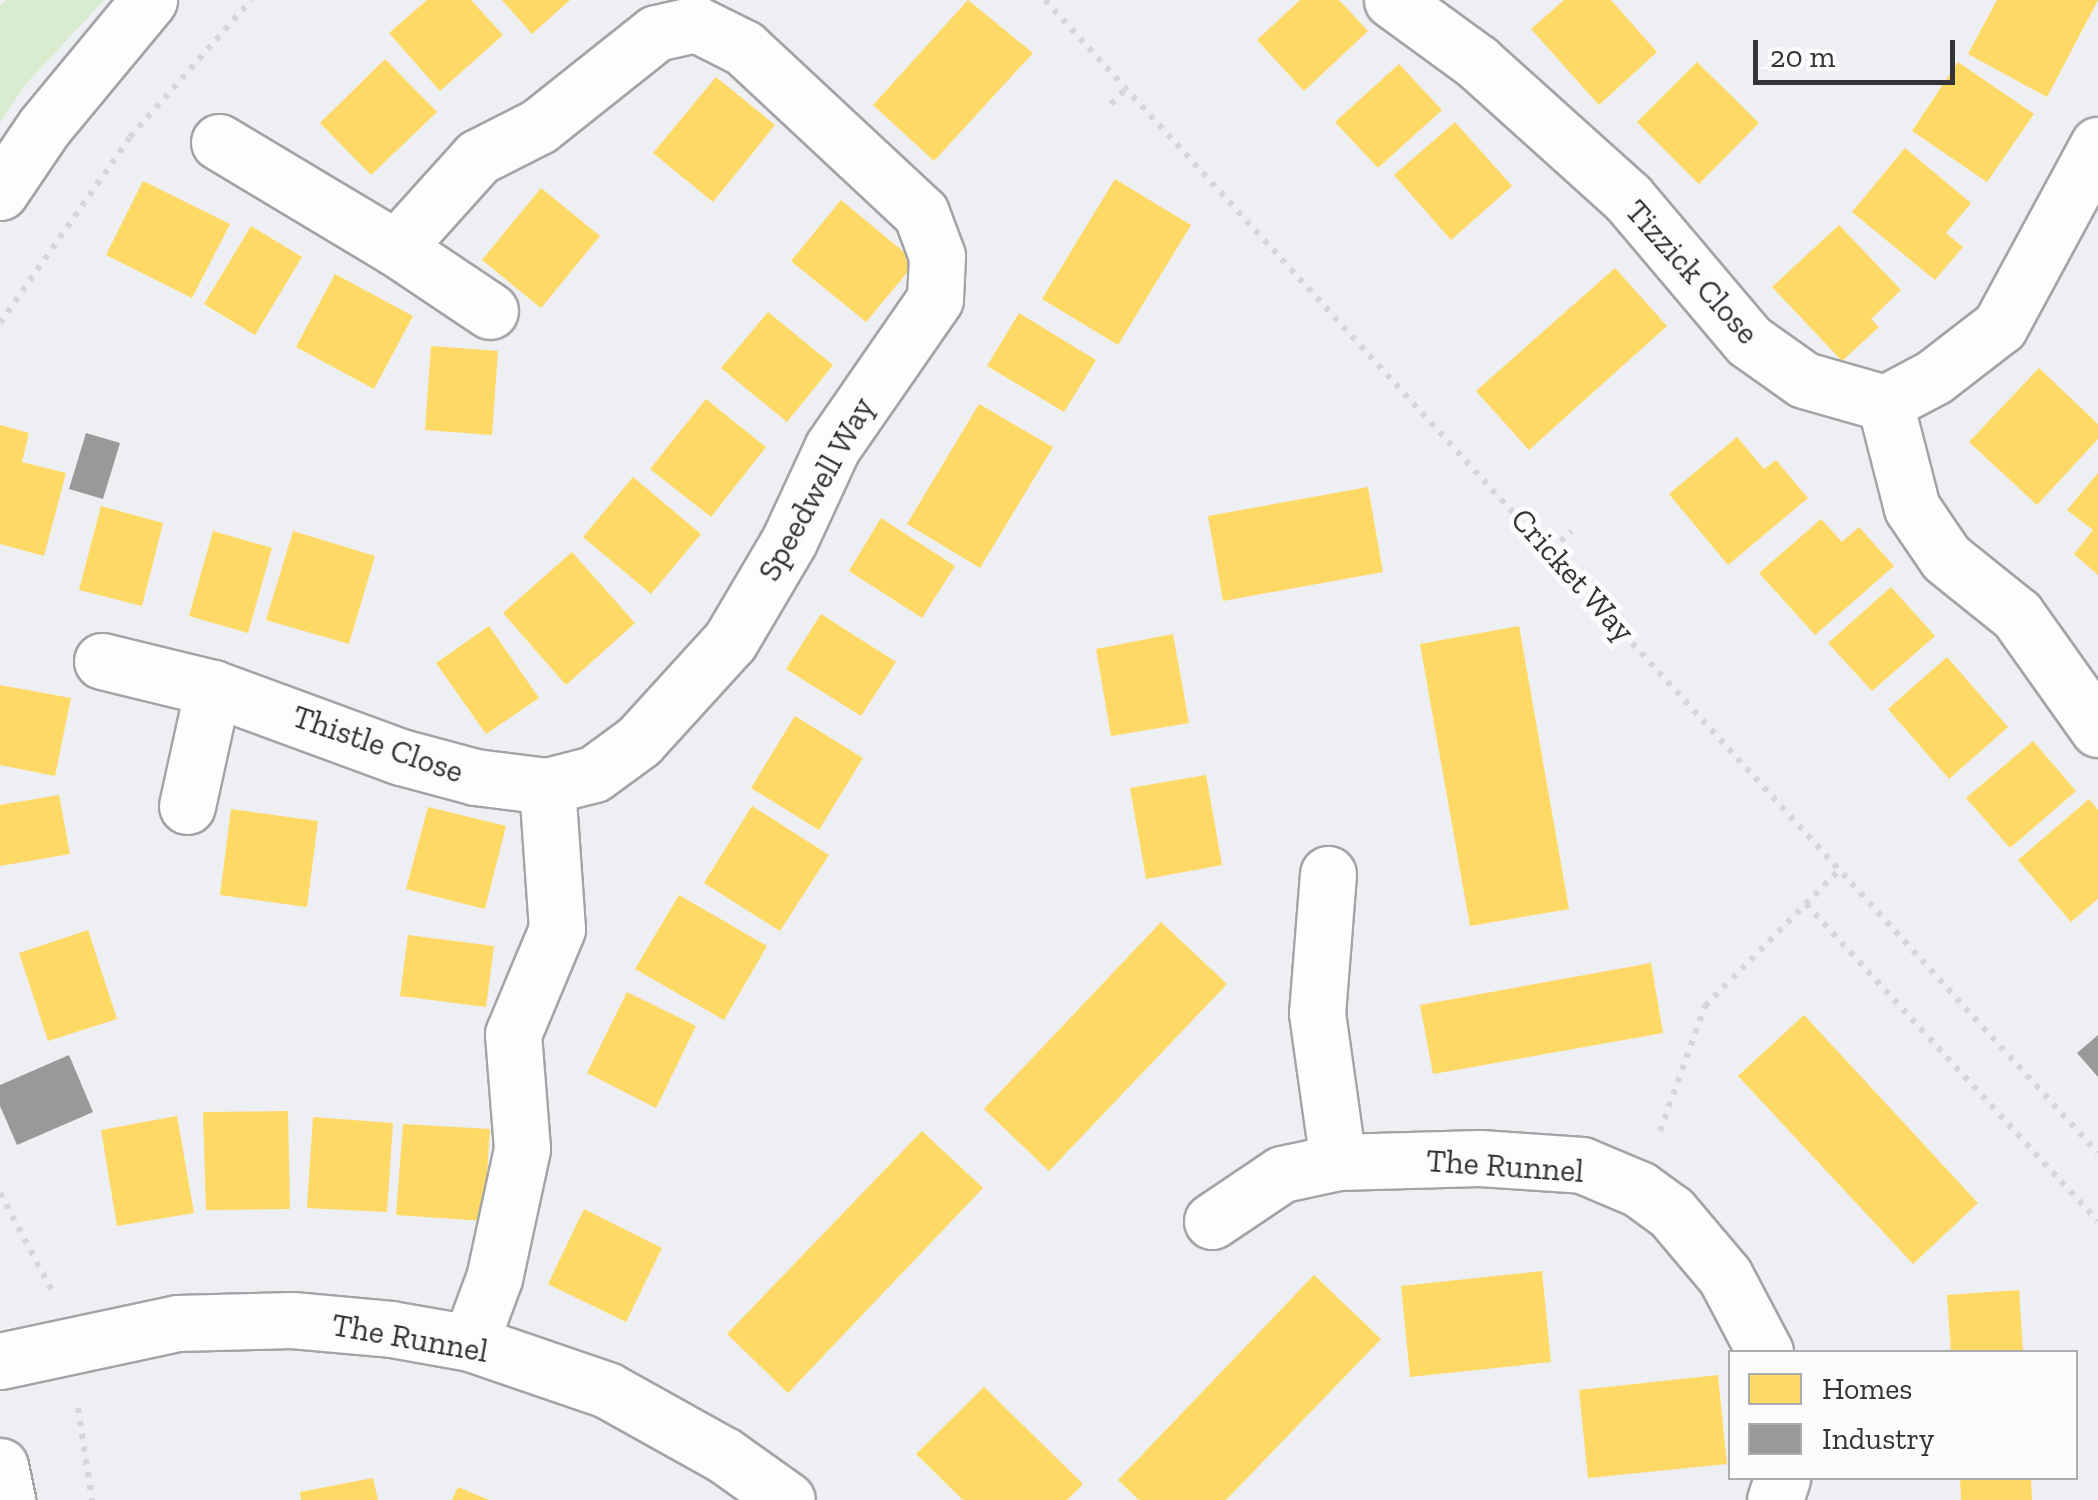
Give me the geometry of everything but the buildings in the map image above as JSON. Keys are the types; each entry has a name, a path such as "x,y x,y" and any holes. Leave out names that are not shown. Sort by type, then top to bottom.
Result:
{"street":[{"path":"0,192 149,0"},
{"name":"Tizzick Close","path":"1392,0 1477,62 1628,198 1749,341 1804,380 1885,404"},
{"name":"Speedwell Way","path":"396,248 478,157 539,126 656,33 696,24 744,48 922,213 937,256 935,299 832,448 789,541 730,641 638,742 594,774 546,786"},
{"path":"219,142 396,248 490,310"},
{"path":"2098,145 2000,326 1934,377 1885,404 1912,508 1946,558 2017,615 2098,729"},
{"name":"Thistle Close","path":"102,660 213,688 401,757 475,778 546,786"},
{"path":"187,806 213,688"},
{"path":"470,1343 494,1278 522,1150 512,1034 557,929 546,786"},
{"path":"1328,874 1317,1013 1338,1162"},
{"name":"The Runnel","path":"1212,1221 1282,1174 1338,1162 1480,1158 1582,1165 1639,1189 1670,1212 1725,1276 1764,1350"},
{"name":"The Runnel","path":"0,1361 177,1322 292,1320 470,1343 607,1390 724,1455 787,1500"},
{"path":"0,1466 7,1500"}],"path":[{"path":"0,323 130,137 251,0"},
{"name":"Cricket Way","path":"1045,0 2098,1153"},
{"path":"1111,104 1127,88"},
{"path":"1551,550 1572,531"},
{"path":"1639,1189 1705,1006 1840,869"},
{"path":"1806,904 2098,1221"}],"green space":[{"path":"6,0 104,0 25,85 0,123 0,7"}]}
